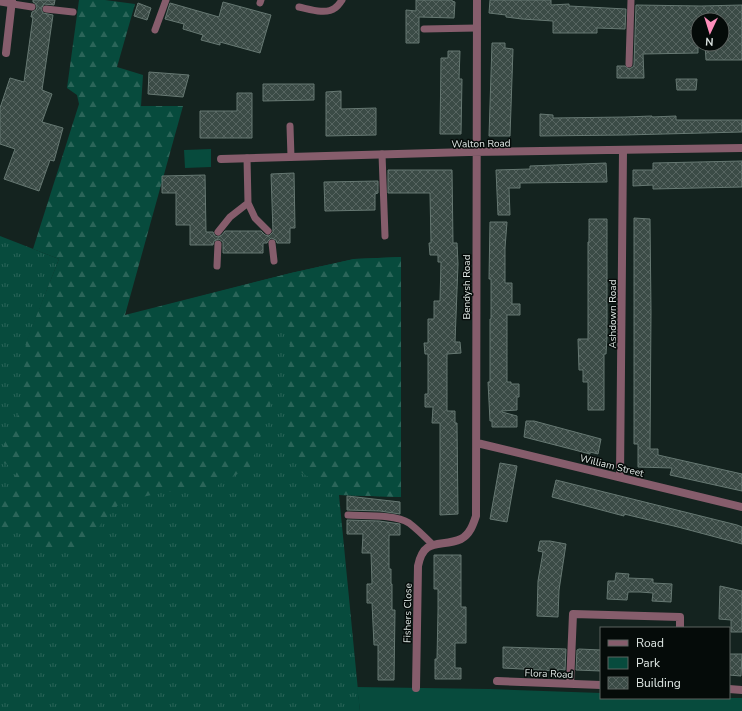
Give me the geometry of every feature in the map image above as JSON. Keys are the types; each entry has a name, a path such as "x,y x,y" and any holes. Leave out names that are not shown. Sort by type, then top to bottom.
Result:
{"street":[{"name":"Bendysh Road","path":"432,544 462,538 472,527 476,516 477,0"},
{"path":"6,53 12,2"},
{"name":"Walton Road","path":"221,159 382,154 742,148"},
{"name":"Ashdown Road","path":"620,478 623,150"},
{"name":"William Street","path":"476,443 742,507"},
{"name":"Fishers Close","path":"416,688 418,566 420,558 432,544"},
{"path":"570,684 572,614 680,617 680,627"},
{"name":"Flora Road","path":"497,681 600,685"},
{"path":"730,689 742,690"}],"lane":[{"path":"155,30 166,0"},
{"path":"299,7 325,11 335,8 342,0"},
{"path":"629,64 632,0"},
{"path":"0,2 12,2 32,7"},
{"path":"46,9 73,12"},
{"path":"424,29 477,28"},
{"path":"290,126 291,157"},
{"path":"382,154 385,236"},
{"path":"247,158 248,203 255,218 268,231"},
{"path":"218,232 230,217 248,203"},
{"path":"272,243 274,261"},
{"path":"217,266 218,244"},
{"path":"348,515 402,519 410,523 432,544"}],"green space":[{"path":"79,0 105,0 135,4 117,67 143,75 141,106 183,106 125,315 291,273 354,259 401,257 401,497 339,495 302,473 287,444 285,410 291,327 277,326 270,409 250,467 216,486 160,493 121,502 100,525 88,547 66,552 41,547 29,539 19,525 0,538 0,491 6,494 18,470 0,461 0,453 21,409 26,342 59,259 33,249 79,104 77,95 67,88"},
{"path":"211,149 211,167 185,168 184,150"},
{"path":"0,236 59,259 27,341 291,273 354,259 401,257 401,497 339,495 360,711 0,711"},
{"path":"357,687 490,689 600,693 600,699 742,698 742,711 360,711"}],"building":[{"path":"33,0 55,0 54,5 44,4 41,9 43,13 53,15 42,90 52,94 42,122 63,128 54,161 50,160 39,191 4,179 15,149 0,144 0,108 10,78 24,82 33,17 31,17 32,12 36,10 37,7"},
{"path":"416,0 452,0 455,2 454,18 419,17 419,43 406,43 406,10 416,11"},
{"path":"490,0 551,0 551,5 569,4 569,6 626,9 625,29 597,28 597,33 553,33 553,21 506,17 506,15 489,13"},
{"path":"223,2 271,15 260,53 220,42 220,45 201,40 203,35 183,29 184,24 165,19 170,3 219,17"},
{"path":"138,3 151,8 147,20 134,16"},
{"path":"636,5 742,5 742,60 706,60 706,52 730,52 730,12 690,12 690,52 698,53 643,54 644,78 617,78 617,66 625,66 629,69 634,65"},
{"path":"492,43 505,43 505,48 513,49 510,136 489,136"},
{"path":"448,51 460,51 459,79 462,79 461,134 440,134 441,58 448,58"},
{"path":"149,72 189,75 183,97 148,94"},
{"path":"676,79 697,79 696,90 677,90"},
{"path":"263,84 314,84 314,100 263,101"},
{"path":"341,91 341,109 376,108 376,135 326,136 326,92"},
{"path":"237,93 252,93 252,138 200,138 200,111 237,111"},
{"path":"540,114 553,115 553,118 676,116 676,120 742,120 742,132 540,136"},
{"path":"742,161 742,187 653,189 653,185 633,186 633,170 653,170 653,163"},
{"path":"606,163 607,182 520,183 520,188 509,188 510,215 498,215 496,170 530,169 530,166"},
{"path":"388,170 452,170 453,243 457,243 458,264 455,342 460,342 461,353 447,354 447,411 455,411 455,423 457,423 458,514 440,515 440,423 432,423 433,407 425,407 425,394 428,394 428,354 425,354 424,343 428,343 428,319 434,319 434,301 440,301 441,262 438,262 438,255 430,255 430,193 388,193"},
{"path":"294,173 295,228 290,228 290,243 277,243 276,240 271,238 267,243 263,243 263,253 223,253 223,242 219,239 214,241 213,245 190,245 190,225 176,225 176,193 162,193 162,176 205,175 206,232 213,232 215,236 218,237 225,231 261,231 265,235 269,236 273,232 271,174"},
{"path":"378,181 378,193 375,194 375,210 325,211 324,182"},
{"path":"634,218 650,219 650,449 658,449 658,455 742,474 742,491 670,475 672,468 638,467 638,444 634,444"},
{"path":"589,219 607,219 607,337 606,354 604,354 604,410 588,410 588,382 583,382 583,370 579,370 578,339 588,339"},
{"path":"490,222 507,222 505,283 512,283 512,304 520,304 520,315 507,315 507,382 511,382 511,384 519,384 517,410 502,411 517,416 517,427 492,427 492,421 490,421 488,382 490,382 491,319 491,279 489,279"},
{"path":"526,421 534,421 601,439 598,454 590,452 590,454 524,437"},
{"path":"500,463 517,466 507,522 490,519"},
{"path":"556,480 737,525 742,527 742,544 552,497"},
{"path":"347,496 400,502 400,514 380,511 347,510"},
{"path":"347,520 379,521 400,524 400,535 389,535 389,569 391,569 392,610 395,610 394,680 378,680 378,645 374,645 372,603 367,603 367,584 372,584 371,553 362,553 363,534 347,534"},
{"path":"540,541 566,544 559,590 558,617 537,616 538,581 543,552 538,551"},
{"path":"434,555 461,555 461,607 466,607 466,643 455,643 455,668 461,668 461,679 435,679 435,659 437,659 438,589 434,589"},
{"path":"616,573 629,574 628,578 653,579 653,583 672,584 671,602 652,601 653,593 640,592 628,592 627,600 607,599 608,581 615,581"},
{"path":"720,586 742,591 742,632 731,632 731,620 719,619"},
{"path":"503,647 566,649 565,670 558,669 558,671 503,668"},
{"path":"577,650 600,650 600,671 576,670"},
{"path":"730,654 742,654 741,676 730,675"}]}
